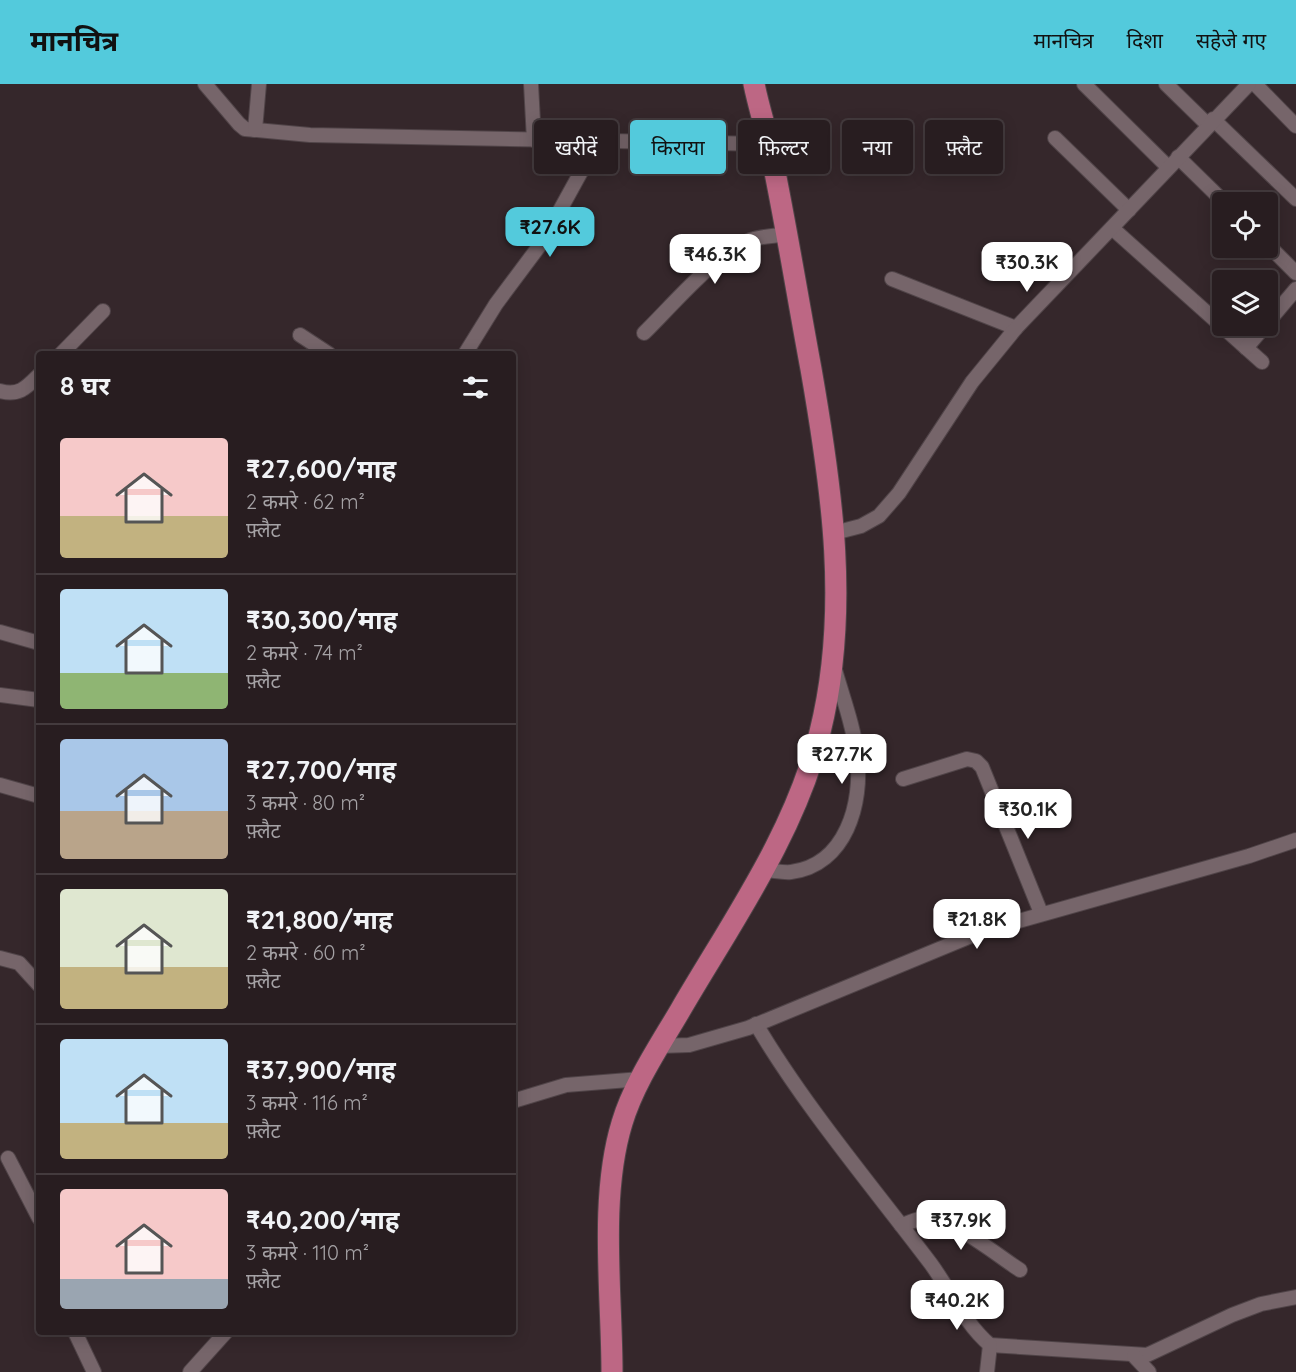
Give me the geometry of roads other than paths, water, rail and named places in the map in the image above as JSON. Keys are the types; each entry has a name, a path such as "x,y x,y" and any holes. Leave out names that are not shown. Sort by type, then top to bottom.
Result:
{"highway":[{"path":"754,84 763,120"},
{"path":"612,1372 608,1296 612,1186 622,1123 641,1079 777,846 807,776 820,731 833,663 837,586 834,533 823,439 775,174"}],"street":[{"path":"205,84 239,124 255,130 310,135 534,140 531,84"},
{"path":"255,130 259,84"},
{"path":"1084,84 1173,162 1212,193"},
{"path":"1166,84 1296,199"},
{"path":"834,533 861,526 879,516 900,493 972,382 1016,328 1210,122 1249,84"},
{"path":"1255,84 1296,126"},
{"path":"1055,138 1129,210"},
{"path":"618,141 738,143"},
{"path":"467,351 496,304 543,241 580,174"},
{"path":"1112,228 1262,362"},
{"path":"644,333 735,247 753,239 787,234"},
{"path":"1278,255 1296,273"},
{"path":"892,279 1016,328"},
{"path":"1278,310 1296,289"},
{"path":"64,351 103,311"},
{"path":"300,335 324,351"},
{"path":"1246,348 1256,336"},
{"path":"0,391 12,394 22,391 36,378"},
{"path":"0,632 36,642"},
{"path":"763,870 789,872 807,868 822,860 839,844 852,819 858,794 857,756 833,663"},
{"path":"0,695 36,700"},
{"path":"903,779 967,759 976,760 982,767 1041,913"},
{"path":"0,785 36,795"},
{"path":"660,1047 689,1045 756,1024 983,931 1249,856 1296,840"},
{"path":"0,958 19,963 36,982"},
{"path":"756,1024 980,1336 990,1345 1147,1356 1250,1308 1296,1297"},
{"path":"516,1100 566,1085 641,1079"},
{"path":"8,1158 36,1212"},
{"path":"901,1225 924,1218 935,1219 950,1225 1020,1270"},
{"path":"76,1335 94,1372"},
{"path":"190,1372 223,1335"},
{"path":"987,1372 990,1345"},
{"path":"1134,1356 1149,1372"}]}
